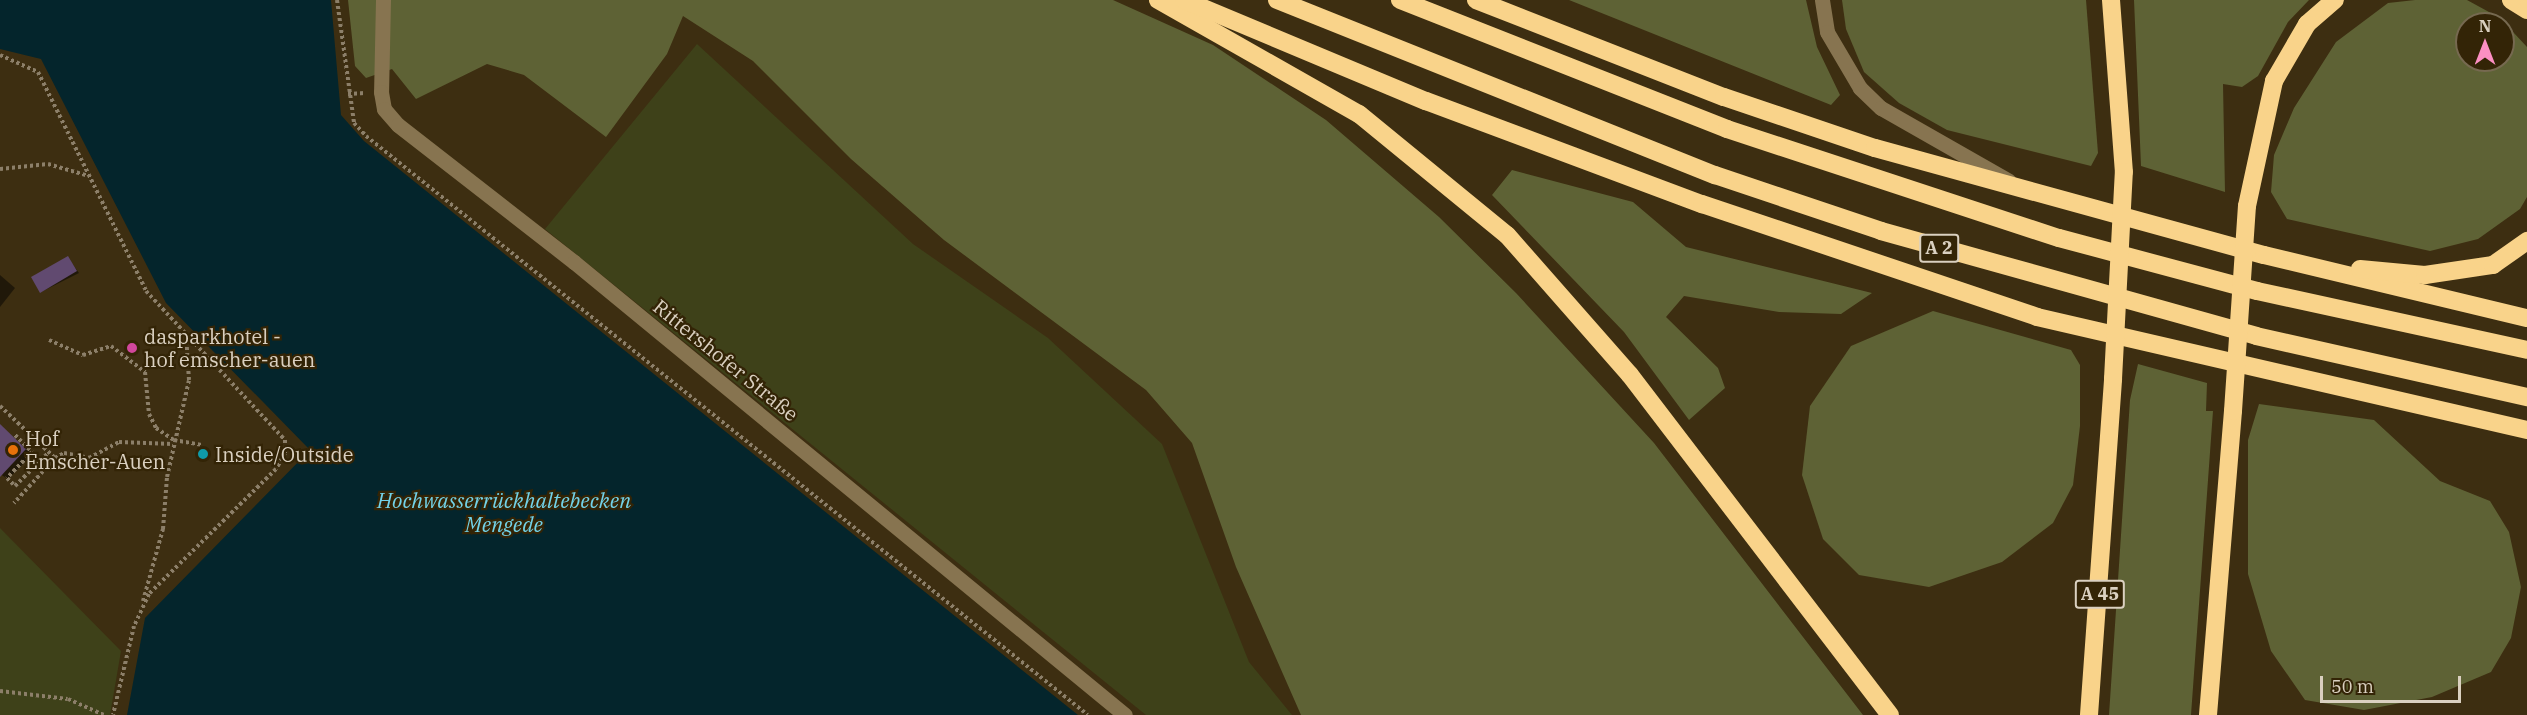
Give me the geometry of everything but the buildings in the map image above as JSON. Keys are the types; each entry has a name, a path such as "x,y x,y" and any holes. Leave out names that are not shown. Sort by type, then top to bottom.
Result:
{"highway":[{"path":"1158,0 1359,114 1507,235 1630,375 1890,715"},
{"path":"1184,0 1426,101 1691,200 2037,317 2269,375 2527,430"},
{"name":"A 2","path":"1277,0 1715,175 1881,231 2256,336 2527,397"},
{"name":"A 2","path":"1400,0 1728,129 2059,238 2257,291 2527,350"},
{"path":"1476,0 1724,97 2036,195 2264,255 2527,318"},
{"name":"A 45","path":"2089,715 2113,380 2124,172 2112,0"},
{"path":"2208,715 2247,206 2274,81 2307,24 2335,0"},
{"path":"2511,0 2527,10"},
{"path":"2264,255 2425,274 2493,264 2527,241"}],"street":[{"name":"Rittershofer Straße","path":"383,0 381,92 384,109 398,125 574,262 1125,715"},
{"path":"1822,0 1841,61 1881,108 2036,195"}],"path":[{"path":"337,0 354,123 366,136 1088,715"},
{"path":"0,55 38,72 146,291 186,335 278,427 285,453 261,484 162,579 141,608"},
{"path":"0,170 48,164 89,176"},
{"path":"114,715 163,529 174,442 189,380 186,335"},
{"path":"49,340 83,355 111,346 140,367 148,378 152,422 174,442"},
{"path":"0,406 55,458"},
{"path":"23,427 14,435 32,452 12,468 7,478 15,486 49,452"},
{"path":"14,503 55,458 64,453 89,458 119,442 174,442 202,445"},
{"path":"24,452 28,455"},
{"path":"0,691 68,699 104,715"}],"green space":[{"path":"348,0 1113,0 1213,45 1326,120 1439,217 1516,293 1654,443 1863,715 1301,715 1236,567 1192,443 1146,390 944,240 851,159 753,61 683,16 667,54 606,137 524,75 487,64 416,99 392,69 366,78 355,66"},
{"path":"1569,0 1806,0 1817,47 1840,95 1831,105"},
{"path":"1842,0 2086,0 2098,153 2091,166 1947,130 1899,103 1864,72 1846,29"},
{"path":"2134,0 2309,0 2288,22 2258,76 2242,87 2223,84 2225,192 2141,166"},
{"path":"2415,0 2467,0 2489,12 2455,12 2455,72 2515,72 2515,34 2527,47 2527,197 2520,209 2478,239 2430,251 2287,219 2271,192 2274,155 2294,108 2336,42 2388,3"},
{"path":"697,44 913,244 1048,338 1162,444 1249,662 1292,715 1146,715 545,229"},
{"path":"1512,170 1633,202 1686,247 1872,293 1841,314 1779,312 1684,296 1666,317 1718,368 1725,388 1689,420 1624,332 1492,195"},
{"path":"1933,311 2071,350 2080,365 2080,426 2073,485 2053,523 2002,562 1929,587 1859,575 1823,539 1802,475 1810,406 1851,346"},
{"path":"2138,364 2207,383 2206,411 2213,411 2191,715 2109,715 2130,400"},
{"path":"2259,404 2374,420 2440,481 2490,501 2509,532 2521,587 2511,638 2491,672 2432,697 2364,710 2305,700 2271,651 2248,574 2248,440"},
{"path":"0,528 121,651 110,715 0,715"}],"water":[{"name":"Hochwasserrückhaltebecken Mengede","path":"0,0 331,0 341,115 364,141 1078,715 127,715 145,618 310,450 166,303 41,59 0,49"}],"place":[{"name":"dasparkhotel - hof emscher-auen","path":"132,348"},
{"name":"Hof Emscher-Auen","path":"13,450"},
{"name":"Inside/Outside","path":"203,454"}]}
